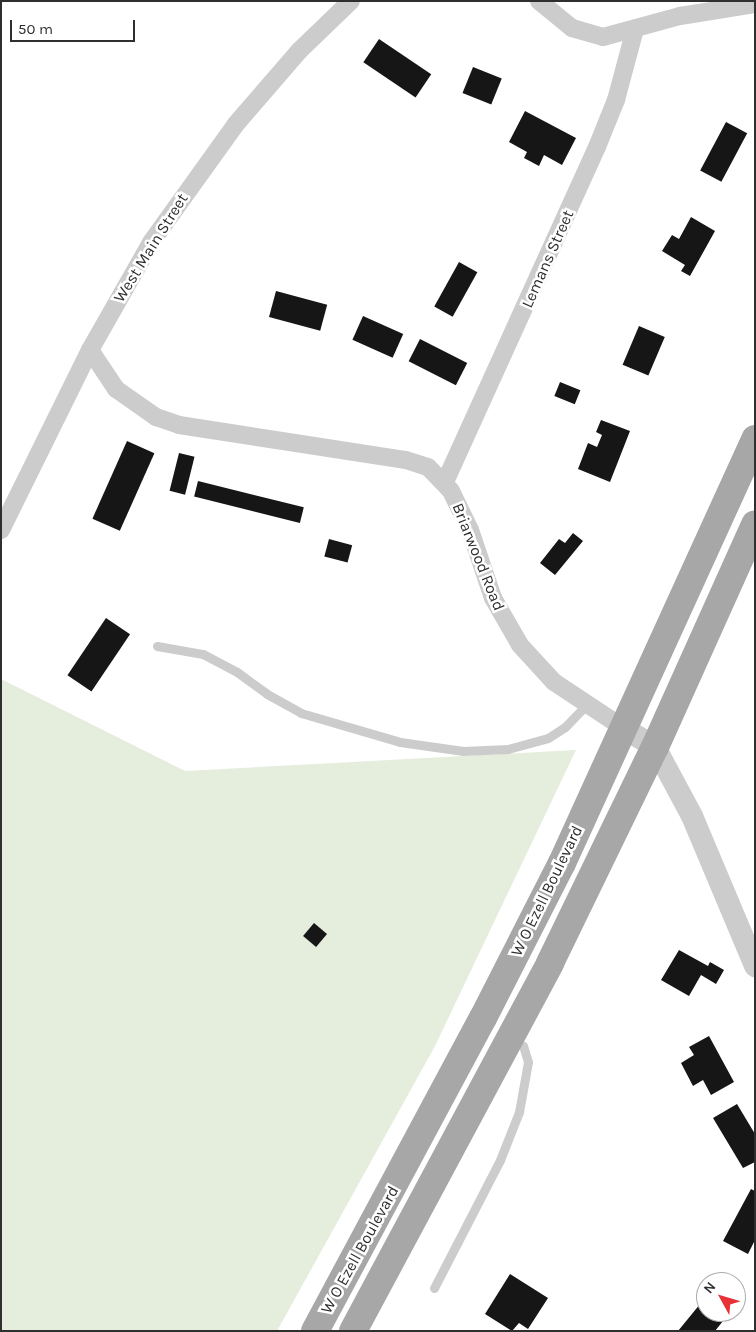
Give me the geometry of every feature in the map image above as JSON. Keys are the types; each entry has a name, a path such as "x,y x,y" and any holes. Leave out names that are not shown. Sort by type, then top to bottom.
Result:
{"main road":[{"name":"W O Ezell Boulevard","path":"315,1331 483,1018 625,729 755,439"},
{"name":"W O Ezell Boulevard","path":"353,1331 512,1033 655,747 755,524"},
{"path":"483,1018 512,1033"}],"street":[{"name":"West Main Street","path":"1,530 90,350 152,240 236,124 298,51 351,1"},
{"path":"539,1 572,28 587,35 603,37 635,30 680,16 755,4"},
{"name":"Lemans Street","path":"445,482 597,147 616,100 635,30"},
{"name":"Briarwood Road","path":"90,350 116,389 156,417 188,426 406,460 428,467 445,482 470,530 483,574 505,622 536,664 554,682 655,747"},
{"path":"655,747 692,816 755,966"}],"lane":[{"path":"157,646 203,654 238,672 266,694 301,713 400,742 463,750 508,749 548,738 565,727 586,704"},
{"path":"434,1288 500,1160 526,1086 527,1056 523,1046 512,1033"}],"green space":[{"path":"1,679 185,771 576,750 435,1046 277,1331 1,1331"}],"building":[{"path":"379,39 431,74 416,97 363,62"},
{"path":"473,67 502,79 491,105 463,93"},
{"path":"525,111 576,138 562,165 544,155 539,166 524,158 527,152 509,142"},
{"path":"726,122 747,133 721,182 700,171"},
{"path":"691,217 715,231 690,276 681,271 685,265 662,251 672,235 679,239"},
{"path":"459,262 477,272 453,317 434,307"},
{"path":"276,291 327,305 320,331 269,317"},
{"path":"363,316 403,334 393,358 352,340"},
{"path":"639,326 665,337 648,376 623,365"},
{"path":"420,339 467,363 456,385 409,361"},
{"path":"560,382 580,390 575,404 554,396"},
{"path":"601,420 630,431 610,482 578,469 588,443 597,447 602,435 596,432"},
{"path":"127,441 154,453 120,531 92,519"},
{"path":"179,453 195,457 185,495 170,491"},
{"path":"198,481 304,507 300,523 194,497"},
{"path":"573,533 583,541 555,575 540,563 559,539 565,543"},
{"path":"329,539 352,545 348,563 324,556"},
{"path":"106,618 130,634 91,691 67,675"},
{"path":"314,923 327,934 316,947 303,936"},
{"path":"679,950 708,966 710,962 724,970 716,984 701,975 689,996 661,980"},
{"path":"709,1036 734,1082 711,1095 703,1080 693,1086 681,1063 694,1055 689,1047"},
{"path":"737,1104 755,1134 755,1162 743,1168 713,1118"},
{"path":"751,1189 755,1191 755,1240 748,1254 723,1241"},
{"path":"510,1274 548,1298 528,1329 519,1323 512,1331 485,1314"},
{"path":"696,1309 696,1322 722,1322 715,1331 678,1331"}]}
